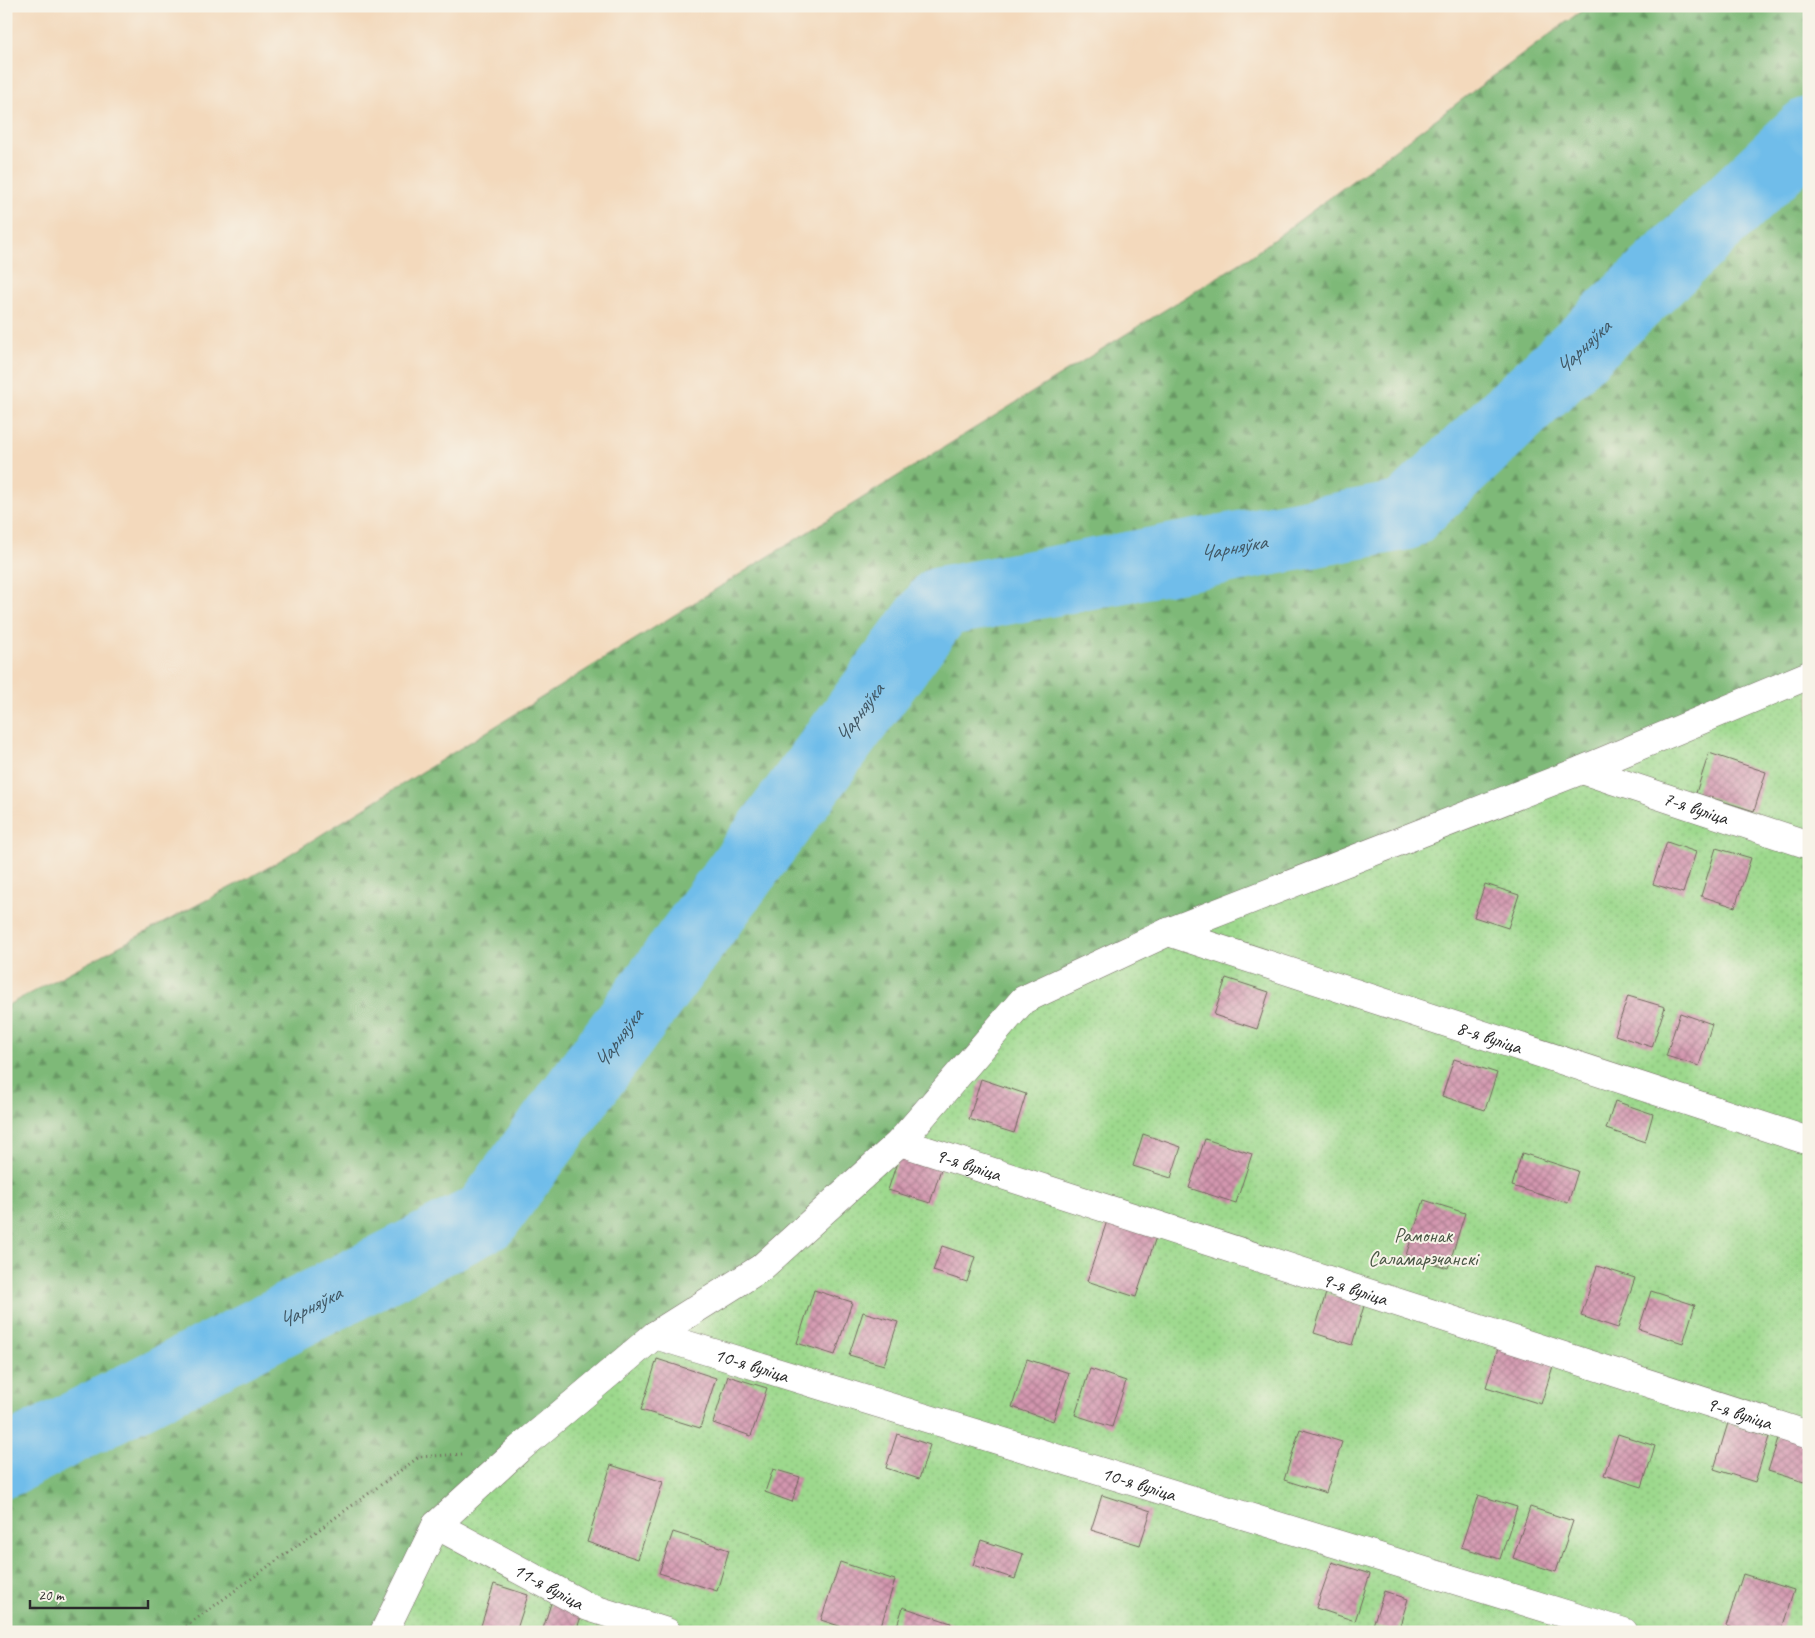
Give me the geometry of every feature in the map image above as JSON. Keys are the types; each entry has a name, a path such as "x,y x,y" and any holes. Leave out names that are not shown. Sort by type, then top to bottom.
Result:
{"street":[{"path":"384,1632 436,1525 518,1450 655,1335 761,1268 900,1142 1023,1000 1168,932 1582,770 1809,675"},
{"name":"7-я вуліца","path":"1582,770 1809,845"},
{"name":"8-я вуліца","path":"1168,932 1809,1141"},
{"name":"9-я вуліца","path":"900,1142 1809,1435"},
{"name":"10-я вуліца","path":"655,1335 1624,1632"},
{"name":"11-я вуліца","path":"436,1525 588,1607 667,1632"}],"path":[{"path":"178,1632 418,1457 518,1450"}],"green space":[{"path":"1588,6 1809,6 1809,675 1023,1000 900,1142 437,1525 384,1632 6,1632 6,1006 271,866 1250,257"},
{"name":"Рамонак Саламарэчанскі","path":"1809,675 1809,1632 384,1632 436,1525 1023,1000"}],"building":[{"path":"1709,753 1766,772 1754,811 1696,793"},
{"path":"1667,842 1696,852 1683,893 1653,884"},
{"path":"1716,848 1751,858 1735,907 1701,896"},
{"path":"1485,884 1519,895 1508,928 1474,917"},
{"path":"1226,978 1269,992 1257,1029 1214,1015"},
{"path":"1628,996 1665,1007 1652,1047 1615,1035"},
{"path":"1680,1013 1712,1024 1699,1066 1666,1056"},
{"path":"1454,1059 1497,1073 1485,1110 1442,1096"},
{"path":"981,1079 1026,1094 1014,1133 969,1119"},
{"path":"1615,1101 1653,1114 1645,1142 1606,1129"},
{"path":"1143,1134 1181,1147 1171,1178 1133,1166"},
{"path":"1205,1139 1252,1154 1236,1203 1189,1188"},
{"path":"1522,1153 1578,1171 1568,1203 1512,1186"},
{"path":"899,1156 941,1169 930,1203 888,1190"},
{"path":"1424,1200 1465,1213 1448,1268 1406,1255"},
{"path":"1107,1221 1156,1237 1136,1297 1087,1281"},
{"path":"942,1246 975,1257 967,1282 933,1271"},
{"path":"1597,1266 1635,1278 1618,1328 1581,1316"},
{"path":"814,1290 852,1302 835,1355 797,1343"},
{"path":"1651,1291 1695,1305 1683,1343 1639,1329"},
{"path":"1326,1293 1364,1306 1352,1345 1314,1333"},
{"path":"863,1312 898,1322 884,1365 849,1355"},
{"path":"1499,1345 1554,1363 1541,1404 1486,1387"},
{"path":"657,1359 716,1378 700,1428 641,1410"},
{"path":"1027,1359 1069,1373 1053,1421 1012,1407"},
{"path":"1090,1369 1126,1381 1112,1427 1075,1415"},
{"path":"728,1376 767,1388 751,1436 713,1423"},
{"path":"1728,1423 1769,1437 1755,1482 1714,1469"},
{"path":"1300,1429 1342,1442 1326,1493 1284,1480"},
{"path":"1780,1433 1809,1443 1809,1469 1804,1482 1768,1471"},
{"path":"897,1434 930,1445 919,1479 886,1468"},
{"path":"1618,1434 1655,1446 1642,1487 1604,1475"},
{"path":"611,1465 663,1482 638,1559 587,1542"},
{"path":"773,1469 800,1477 792,1502 765,1492"},
{"path":"1102,1495 1151,1511 1140,1545 1091,1530"},
{"path":"1478,1495 1517,1507 1500,1559 1461,1547"},
{"path":"1530,1507 1573,1521 1556,1572 1513,1558"},
{"path":"673,1532 729,1550 717,1591 659,1573"},
{"path":"981,1540 1023,1554 1015,1579 973,1565"},
{"path":"840,1562 895,1580 879,1632 857,1632 821,1620"},
{"path":"1332,1562 1370,1574 1355,1621 1316,1608"},
{"path":"1743,1574 1794,1590 1781,1632 1743,1632 1726,1626"},
{"path":"494,1584 528,1595 516,1632 488,1632 480,1629"},
{"path":"1384,1591 1408,1599 1398,1632 1373,1625"},
{"path":"552,1600 583,1610 576,1632 542,1632"},
{"path":"903,1607 951,1623 948,1632 895,1632"}],"waterway":[{"name":"Чарняўка","path":"6,1462 486,1217 941,602 1406,515 1809,132"}]}
